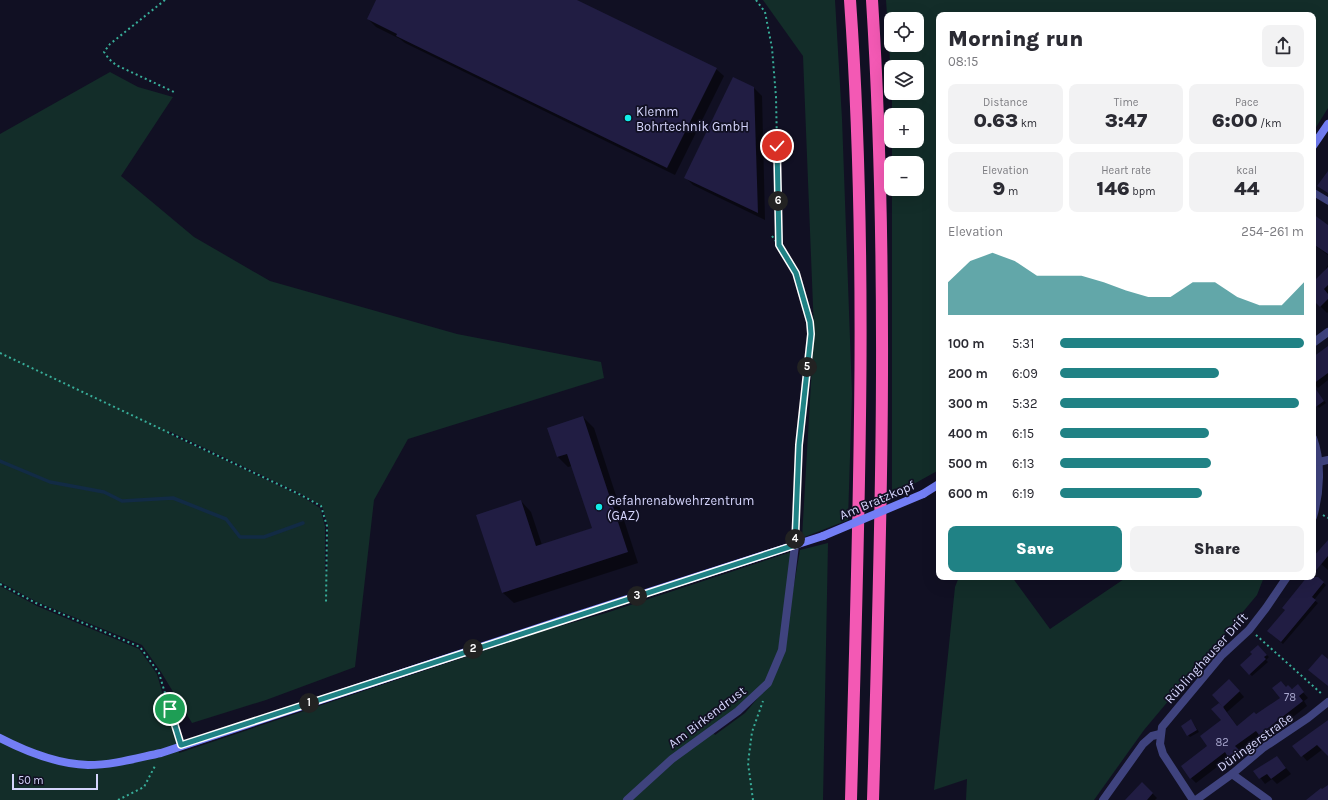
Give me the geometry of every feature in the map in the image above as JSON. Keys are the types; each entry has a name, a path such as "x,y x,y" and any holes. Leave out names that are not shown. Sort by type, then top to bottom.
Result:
{"highway":[{"path":"850,0 857,116 860,217 860,383 851,800"},
{"path":"872,0 882,211 883,382 873,800"}],"street":[{"path":"1316,142 1328,124"},
{"path":"1316,341 1328,332"},
{"path":"1316,450 1319,462 1316,498"},
{"path":"1319,462 1328,460"},
{"name":"Am Bratzkopf","path":"0,738 20,748 46,757 82,764 121,762 161,753 181,745 823,536 923,494 936,486"},
{"name":"Am Birkendrust","path":"627,800 672,759 738,711 768,683 782,650 795,545"},
{"name":"Rüblinghauser Drift","path":"1160,734 1168,719 1222,655 1249,630 1285,580"},
{"name":"Düringerstraße","path":"1194,800 1232,774 1263,748 1308,718 1328,702"},
{"path":"1103,800 1143,744 1152,736 1160,734 1160,744 1163,754 1194,800"},
{"path":"1232,774 1268,800"}],"lane":[{"path":"1316,194 1328,201"}],"path":[{"path":"165,0 110,44 104,52 116,65 174,92"},
{"path":"756,0 765,12 772,48 776,96 779,245"},
{"path":"772,236 796,273 810,322 811,334 799,445 795,545"},
{"path":"0,353 294,491 321,506 326,526 326,604"},
{"path":"0,584 36,603 140,647 159,672 181,745"},
{"path":"1263,641 1320,693"},
{"path":"753,800 748,763 752,732 768,683"},
{"path":"118,800 144,787 161,753"}],"green space":[{"path":"763,0 835,0 842,119 852,394 848,520 802,538 814,331 803,56"},
{"path":"886,0 1328,0 1328,108 1316,127 1316,12 936,12 936,472 892,496 892,196 924,196 924,156 892,156 892,148 924,148 924,108 892,108 892,100 924,100 924,60 890,60 889,52 924,52 924,12 887,12"},
{"path":"110,72 138,87 173,97 121,176 194,237 270,281 457,334 601,362 604,378 408,439 374,500 355,667 266,700 192,723 161,672 142,645 37,602 0,582 0,134","holes":["169,431 301,494 322,506 328,526 327,572 325,572 325,526 320,508 301,496 169,434"]},
{"path":"828,543 823,800 0,800 0,586 37,606 139,649 157,674 179,753 540,632 606,613 791,552 779,650 766,682 712,731 715,735 745,713 769,685 785,651 790,608 800,550"},
{"path":"958,580 1014,580 1050,629 1123,580 1263,580 1257,595 1144,730 1094,800 966,800 967,779 934,790 955,587"}],"building":[{"name":"Klemm Bohrtechnik GmbH","path":"376,0 577,0 717,68 667,168 396,36 397,34 367,19"},
{"name":"Klemm Bohrtechnik GmbH","path":"733,77 754,87 758,213 684,178"},
{"path":"1328,171 1328,193 1317,186"},
{"path":"1316,216 1328,225 1328,254 1316,246"},
{"path":"1328,267 1328,285 1324,289 1328,294 1328,299 1320,307 1316,303 1316,279"},
{"path":"1328,346 1328,373 1316,382 1316,355"},
{"path":"1316,389 1324,401 1316,407"},
{"name":"Gefahrenabwehrzentrum (GAZ)","path":"583,416 628,552 502,593 476,515 521,500 536,546 592,528 567,454 557,457 547,428"},
{"path":"1328,540 1328,556 1316,570 1316,554"},
{"path":"1316,577 1318,577 1324,582 1312,597 1316,600 1281,642 1267,631 1285,610 1282,608 1305,580 1316,580"},
{"path":"1258,645 1267,655 1264,657 1266,659 1249,675 1240,665 1252,654 1250,652"},
{"path":"1322,654 1328,659 1328,686 1308,670"},
{"path":"1229,679 1240,691 1223,707 1237,726 1254,712 1256,714 1280,698 1272,688 1281,681 1286,687 1288,685 1292,689 1298,684 1304,692 1299,696 1303,701 1259,735 1256,731 1235,746 1239,750 1228,757 1225,752 1190,779 1181,766 1207,746 1200,736 1221,720 1211,709 1219,703 1222,706 1212,695"},
{"path":"1191,719 1197,730 1187,736 1181,726"},
{"path":"1328,720 1328,756 1317,745 1301,757 1292,746"},
{"path":"1277,756 1286,768 1271,779 1267,774 1259,779 1253,771"},
{"path":"1142,782 1153,793 1147,800 1125,800"},
{"path":"1328,785 1328,800 1306,800 1321,788 1322,789"}],"waterway":[{"path":"0,461 50,482 104,492 122,501 173,498 226,519 240,537 264,537 303,523"}],"place":[{"name":"Klemm Bohrtechnik GmbH","path":"628,118"},
{"name":"Gefahrenabwehrzentrum (GAZ)","path":"599,507"}],"route":[{"path":"170,709 181,745 795,545 799,445 811,334 810,322 796,273 779,245 777,146"}]}
